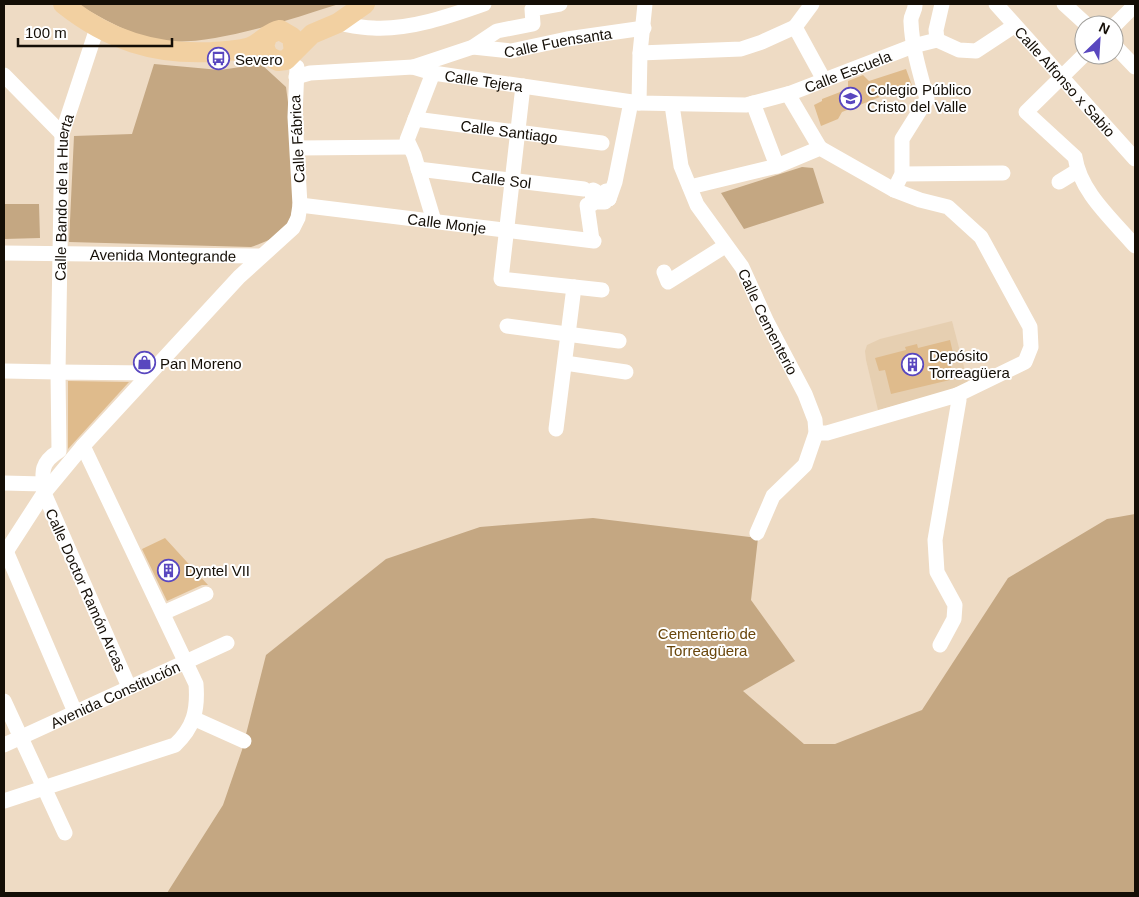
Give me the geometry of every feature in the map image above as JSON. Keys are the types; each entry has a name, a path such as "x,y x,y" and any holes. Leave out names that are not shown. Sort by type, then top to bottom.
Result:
{"main road":[{"path":"64,4 96,28 116,38 154,49 196,53 245,49 269,51 294,64"},
{"path":"269,51 276,31 312,34 338,23 365,4"},
{"path":"287,32 294,41 294,64"},
{"path":"294,64 312,34"}],"street":[{"path":"338,23 373,28 406,26 484,4"},
{"path":"413,67 473,47 497,31 533,24 532,9 560,4"},
{"path":"635,102 645,4"},
{"path":"894,190 902,174 902,139 927,98 913,46 910,19 916,7 915,4"},
{"path":"942,4 936,30 937,40 959,50 976,51 1014,26"},
{"name":"Calle Alfonso x Sabio","path":"996,4 1135,159"},
{"path":"1064,4 1076,15"},
{"path":"1124,16 1134,6"},
{"path":"640,53 741,49 795,27 812,7"},
{"path":"795,27 824,80"},
{"name":"Calle Bando de la Huerta","path":"43,488 42,470 46,459 59,451 58,372 62,134 96,28"},
{"name":"Calle Fuensanta","path":"473,47 511,51 567,39 644,28"},
{"name":"Calle Escuela","path":"672,105 753,103 788,94 913,46 937,40"},
{"path":"1124,55 1135,67"},
{"name":"Calle Tejera","path":"294,64 310,73 413,67 433,73 635,102 672,105"},
{"name":"Calle Fábrica","path":"294,64 300,205"},
{"path":"1074,65 1026,112 1075,157 1077,171 1087,189 1135,246"},
{"path":"433,73 406,140 418,168 434,221"},
{"path":"4,75 62,134"},
{"path":"523,86 500,279 602,290"},
{"path":"757,533 773,496 805,465 816,433 827,433 957,395 1025,362 1031,347 1030,327 998,264 981,237 948,207 920,200 894,190 820,148 788,94"},
{"name":"Calle Monje","path":"300,205 593,240 587,205 592,204 593,190 596,190 594,202 605,202 606,191 609,192 609,199 635,102"},
{"path":"753,103 777,166"},
{"name":"Calle Cementerio","path":"672,105 681,166 697,205 742,267 767,322 805,394 815,420 816,433"},
{"name":"Calle Santiago","path":"415,119 602,143"},
{"path":"298,148 410,147"},
{"path":"690,187 777,166 820,148"},
{"name":"Calle Sol","path":"418,168 584,189"},
{"path":"1059,182 1077,171"},
{"path":"902,174 1003,173"},
{"path":"75,712 5,552 43,488 149,373 261,256 290,232 298,218 300,205"},
{"path":"664,272 668,282 726,246"},
{"name":"Avenida Montegrande","path":"4,253 261,256"},
{"path":"556,429 574,287"},
{"path":"507,326 619,341"},
{"path":"564,363 626,372"},
{"path":"4,371 149,373"},
{"path":"940,646 954,619 955,605 937,572 935,540 959,400 957,395"},
{"path":"4,801 175,745 186,735 195,719 196,684 83,446"},
{"path":"4,483 43,488"},
{"name":"Calle Doctor Ramón Arcas","path":"43,488 129,687"},
{"path":"163,613 206,594"},
{"name":"Avenida Constitución","path":"4,745 227,643"},
{"path":"4,701 42,788 65,833"},
{"path":"195,719 244,741"}],"shaded area":[{"path":"952,321 969,386 878,410 866,360 865,351 867,345 880,339"}],"green space":[{"path":"77,4 339,4 223,37 177,42 157,40 136,34"},
{"path":"154,64 220,70 261,64 286,87 293,139 294,199 291,216 285,228 278,235 251,247 69,242 74,136 132,134"},
{"path":"802,167 813,168 824,203 744,229 721,193"},
{"path":"4,204 39,204 40,238 4,239"},
{"name":"Cementerio de Torreagüera","path":"1135,514 1135,893 167,893 223,805 242,750 266,655 386,559 480,527 593,518 758,538 751,600 795,661 743,691 804,744 835,744 922,710 1008,578 1107,519"}],"building":[{"name":"Colegio Público Cristo del Valle","path":"906,69 914,91 896,97 890,93 842,112 838,119 821,126 814,105 822,101 822,99 848,89 848,81 863,75 869,81"},
{"name":"Depósito Torreagüera","path":"950,340 953,353 948,354 954,379 891,394 885,370 879,371 875,358 906,350 905,347 917,344 918,348"},
{"path":"68,381 129,382 68,449"},
{"name":"Dyntel VII","path":"165,538 208,585 202,585 167,601 142,549"}],"place":[{"name":"Severo","path":"219,59"},
{"name":"Colegio Público Cristo del Valle","path":"851,98"},
{"name":"Pan Moreno","path":"144,363"},
{"name":"Depósito Torreagüera","path":"913,364"},
{"name":"Dyntel VII","path":"169,570"}]}
